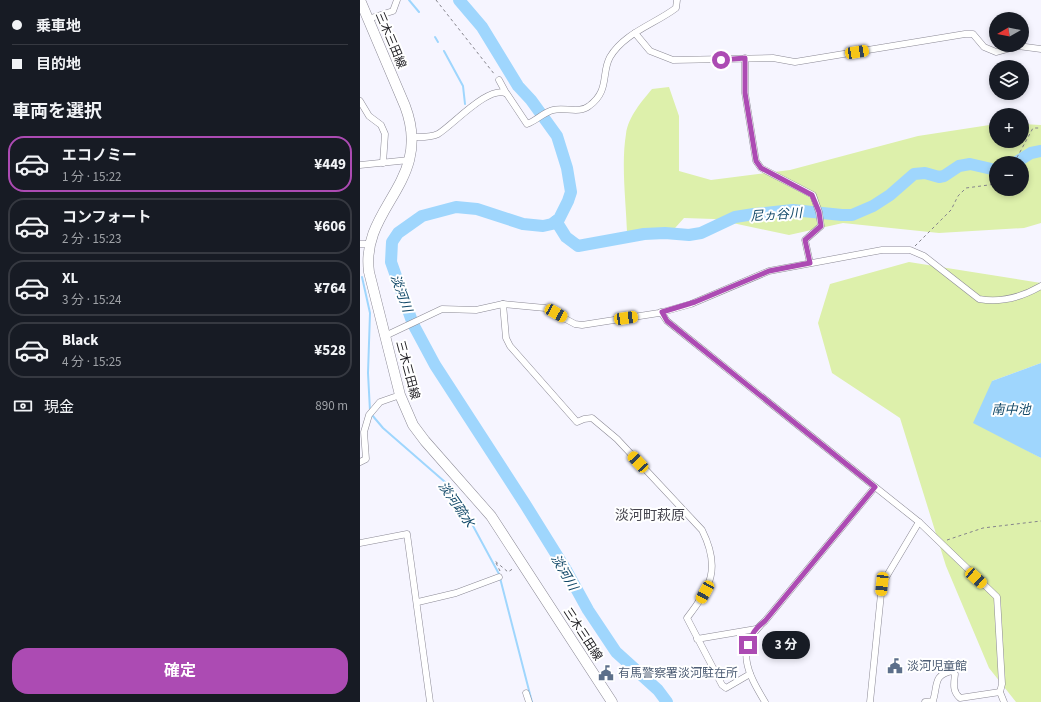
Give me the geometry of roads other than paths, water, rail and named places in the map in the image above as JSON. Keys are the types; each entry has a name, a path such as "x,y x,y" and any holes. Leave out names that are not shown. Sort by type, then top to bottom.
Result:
{"main road":[{"name":"三木三田線","path":"360,0 410,119 411,135 409,160 404,175 373,225 364,244 368,268 400,395 408,415 419,434 487,512 612,702"}],"street":[{"path":"368,19 393,11 397,0"},
{"path":"499,80 526,124 552,110 578,110 588,107 598,97 604,85 610,58 635,33 676,8 678,0"},
{"path":"635,33 650,51 673,60 698,58 709,60 773,58 795,62 965,34 973,34 984,46 996,52 1018,46 1041,49"},
{"path":"745,58 745,93 756,161 761,168 812,195 819,212 821,226 805,240 810,263"},
{"path":"411,135 425,137 437,134 474,104 504,90"},
{"path":"360,101 369,116 381,125 385,134 383,163"},
{"path":"360,165 409,160"},
{"path":"385,336 423,316 444,308 476,310 503,304 547,308 575,324 582,325 662,312 695,302 769,271 882,250 910,250 924,256 979,299 989,301 1012,299 1041,286"},
{"path":"503,304 506,340 517,355 577,422 592,418 608,430 702,530 706,538 713,570 710,582 700,601 687,618 722,685 726,688 750,674"},
{"path":"662,312 667,321 919,522 997,597 1002,684 1000,692 1004,702"},
{"path":"360,462 366,459 364,432 371,413 380,402 400,395"},
{"path":"765,702 750,674 745,654 750,636 765,621 875,487"},
{"path":"870,702 882,584 919,522"},
{"path":"360,543 407,534 422,601 430,702"},
{"path":"422,601 456,594 501,576"},
{"path":"697,639 756,629"},
{"path":"925,702 933,701 938,677 943,673 952,671 955,674 954,688 956,695 960,698 1000,692"},
{"path":"526,693 529,702"}],"water":[{"name":"南中池","path":"1041,363 1041,458 973,423 992,381"}],"waterway":[{"name":"淡河疏水","path":"409,0 419,12"},
{"name":"淡河川","path":"459,0 482,27 518,86 531,100 557,136 567,168 571,192 559,219 552,224 543,226 523,224 477,209 456,207 422,216 398,233 392,242 391,262 413,324 435,365 525,504 566,570 588,610 616,652 658,690 667,702"},
{"name":"淡河疏水","path":"435,37 438,42"},
{"name":"淡河疏水","path":"444,51 463,86 465,104"},
{"name":"尼ヵ谷川","path":"1026,156 1031,153 1041,151"},
{"name":"尼ヵ谷川","path":"556,221 566,237 578,246 644,234 665,233 689,235 701,233 735,217 754,214 793,210 852,215 873,206 890,195 914,174 925,173 939,177 944,176 959,166 970,164 989,168"},
{"name":"淡河疏水","path":"362,277 370,313 368,373 370,411"},
{"name":"淡河疏水","path":"372,415 383,428 445,482 458,499 472,524 499,574 532,702"}],"place":[{"name":"淡河児童館","path":"895,666"},
{"name":"有馬警察署淡河駐在所","path":"606,673"}],"district":[{"name":"淡河町萩原","path":"650,515"}]}
